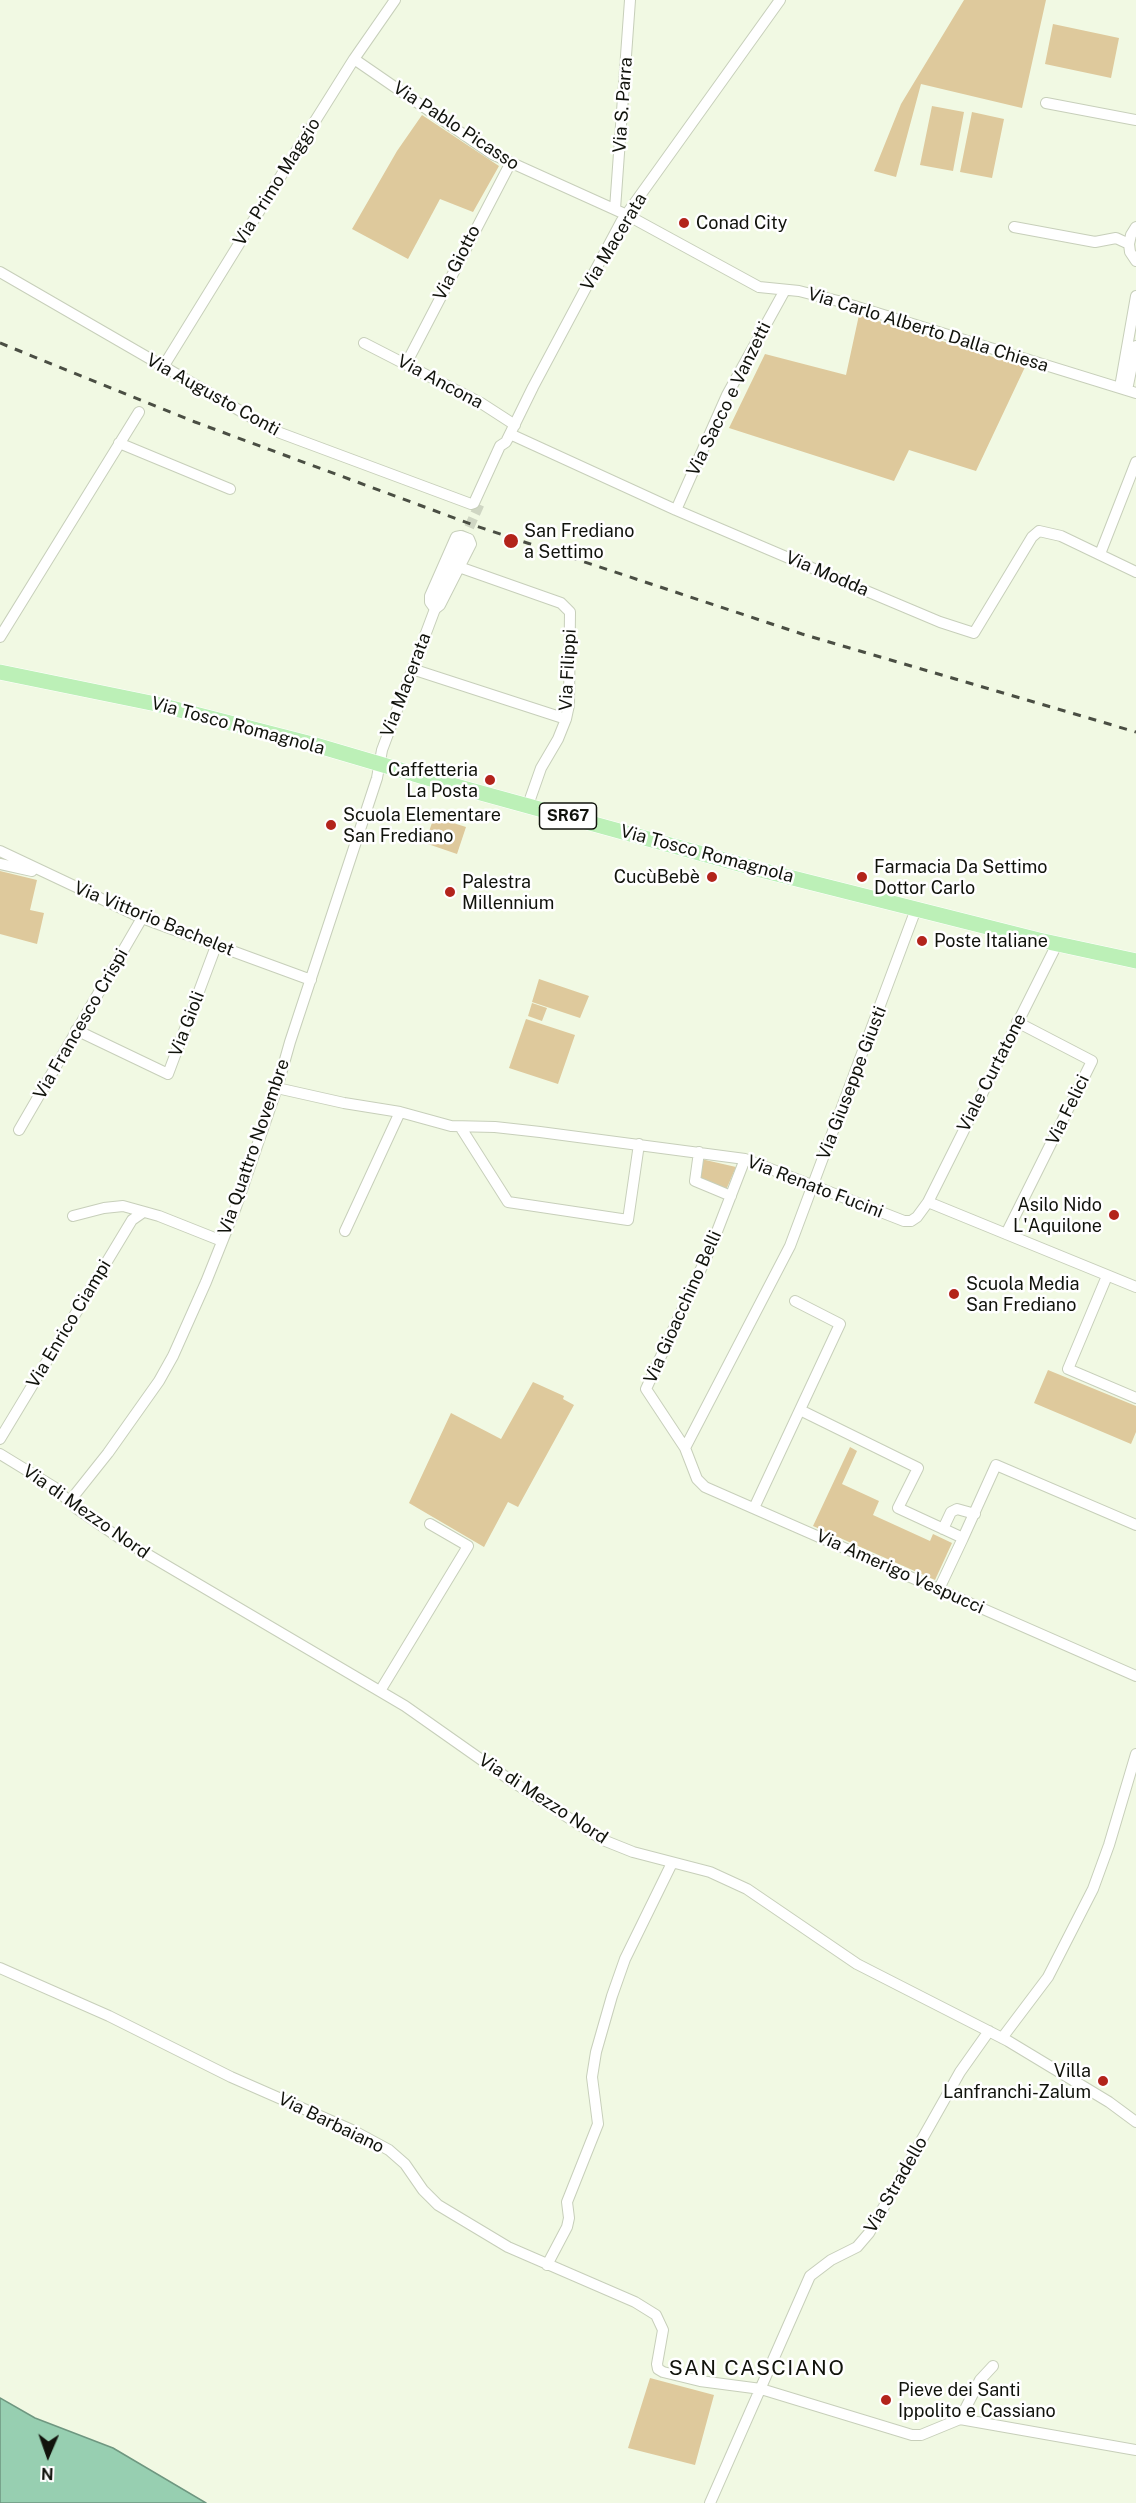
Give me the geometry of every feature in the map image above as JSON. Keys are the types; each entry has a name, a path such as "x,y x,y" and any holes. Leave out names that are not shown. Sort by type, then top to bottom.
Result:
{"main road":[{"name":"Via Tosco Romagnola","path":"0,672 156,704 741,865 1057,944 1136,961"}],"street":[{"name":"Via Primo Maggio","path":"163,367 354,59 395,0"},
{"name":"Via S. Parra","path":"615,209 630,0"},
{"name":"Via Macerata","path":"476,504 593,274 627,215 780,0"},
{"name":"Via Pablo Picasso","path":"354,59 492,154 627,215"},
{"path":"1046,103 1136,120"},
{"name":"Via Giotto","path":"406,364 510,164"},
{"name":"Via Carlo Alberto Dalla Chiesa","path":"627,215 759,287 799,291 838,301 1127,390"},
{"path":"1136,226 1129,244 1130,252 1136,261"},
{"path":"1014,227 1095,242 1116,238 1129,244"},
{"name":"Via Augusto Conti","path":"0,272 274,431 476,504"},
{"name":"Via Sacco e Vanzetti","path":"676,510 727,395 785,290"},
{"path":"1127,390 1136,296"},
{"name":"Via Ancona","path":"364,343 481,403 510,434"},
{"path":"1127,390 1136,346"},
{"path":"0,637 139,412"},
{"name":"Via Modda","path":"510,434 676,510 940,622 974,633 1037,532 1045,531 1061,536 1136,572"},
{"path":"119,443 230,489"},
{"path":"1100,554 1136,462"},
{"path":"461,536 468,539 471,544 459,567 440,604 435,609 430,602 430,596 456,537 461,536"},
{"name":"Via Macerata","path":"378,764 435,609 438,593 463,542"},
{"name":"Via Filippi","path":"459,567 561,603 570,612 569,705 566,719 558,740 541,768 528,805"},
{"path":"412,669 566,719"},
{"name":"Via Quattro Novembre","path":"69,1502 108,1453 159,1381 188,1325 222,1241 277,1088 374,790 378,764"},
{"name":"Via Vittorio Bachelet","path":"0,851 142,918 311,980"},
{"path":"0,864 42,872"},
{"name":"Via Giuseppe Giusti","path":"684,1448 790,1246 916,909"},
{"name":"Via Francesco Crispi","path":"19,1130 142,918"},
{"name":"Viale Curtatone","path":"928,1202 1057,944"},
{"name":"Via Gioli","path":"76,1030 168,1074 216,946"},
{"name":"Via Felici","path":"1006,1234 1092,1061 1017,1022"},
{"name":"Via Renato Fucini","path":"277,1088 344,1103 400,1112 461,1128 495,1127 745,1159 907,1221 916,1217 928,1202"},
{"path":"345,1231 400,1112"},
{"path":"461,1128 508,1202 628,1220 639,1144"},
{"path":"699,1152 695,1181 731,1196"},
{"name":"Via Gioacchino Belli","path":"684,1448 646,1389 711,1247 745,1159"},
{"path":"928,1202 1136,1287"},
{"path":"73,1216 117,1206 127,1206 222,1241"},
{"name":"Via Enrico Ciampi","path":"0,1439 132,1220 142,1213"},
{"path":"1107,1276 1068,1369 1136,1398"},
{"path":"754,1508 840,1324 795,1301"},
{"path":"800,1410 918,1468 898,1508 963,1538"},
{"name":"Via Amerigo Vespucci","path":"684,1448 701,1484 1136,1676"},
{"name":"Via di Mezzo Nord","path":"0,1454 54,1487 69,1502 156,1560 380,1691 541,1801 603,1840 633,1852 710,1872 747,1889 857,1964 1002,2038 1109,2102 1136,2122"},
{"path":"939,1589 996,1465 1136,1525"},
{"path":"943,1529 951,1512 957,1509 975,1514"},
{"path":"380,1691 468,1546 430,1524"},
{"path":"1002,2038 1048,1977 1093,1889 1109,1845 1136,1754"},
{"path":"547,2265 567,2227 569,2218 567,2202 598,2124 592,2077 596,2052 612,1996 625,1959 672,1863"},
{"name":"Via Barbaiano","path":"0,1968 109,2016 231,2077 352,2130 400,2159 423,2190 438,2205 508,2247 634,2302 656,2315 663,2330 657,2364 660,2371 700,2381 761,2389 912,2435 929,2433 960,2419"},
{"name":"Via Stradello","path":"761,2389 810,2276 831,2260 857,2247 870,2233 960,2072 988,2031"},
{"path":"993,2366 980,2380 960,2419 1136,2450"},
{"path":"710,2503 761,2389"}],"shaded area":[{"path":"964,0 1046,0 1022,108 921,84 896,177 874,171 901,104"},
{"path":"1053,24 1119,38 1111,78 1045,64"},
{"path":"932,106 964,112 953,171 920,165"},
{"path":"972,112 1004,119 992,178 960,172"},
{"path":"422,115 499,166 473,212 440,199 408,259 352,229 397,151"},
{"path":"859,315 1025,367 976,471 909,450 894,481 729,428 765,354 846,375"},
{"path":"434,817 466,827 457,854 425,843"},
{"path":"0,871 37,880 30,910 44,913 37,944 0,934"},
{"path":"539,979 589,996 580,1018 532,1002"},
{"path":"532,1003 547,1008 542,1021 528,1016"},
{"path":"526,1019 575,1035 558,1084 509,1068"},
{"path":"701,1159 736,1167 726,1190 698,1179"},
{"path":"1048,1370 1136,1406 1136,1432 1131,1444 1034,1403"},
{"path":"533,1382 564,1396 563,1399 574,1405 518,1507 508,1502 484,1547 409,1503 451,1413 501,1439"},
{"path":"850,1447 857,1451 842,1484 879,1501 873,1515 930,1541 933,1534 952,1543 935,1580 813,1526"},
{"path":"650,2378 714,2395 695,2465 628,2448"},
{"path":"0,2398 35,2418 113,2448 206,2503 0,2503"}],"tunnel":[{"path":"463,541 480,503"}],"railway":[{"path":"0,343 195,422 476,526 802,634 1136,732"}],"place":[{"name":"Conad City","path":"684,223"},
{"name":"San Frediano a Settimo","path":"511,541"},
{"name":"Caffetteria La Posta","path":"490,780"},
{"name":"Scuola Elementare San Frediano","path":"331,825"},
{"name":"CucùBebè","path":"712,877"},
{"name":"Farmacia Da Settimo Dottor Carlo","path":"862,877"},
{"name":"Palestra Millennium","path":"450,892"},
{"name":"Poste Italiane","path":"922,941"},
{"name":"Asilo Nido L'Aquilone","path":"1114,1215"},
{"name":"Scuola Media San Frediano","path":"954,1294"},
{"name":"Villa Lanfranchi-Zalum","path":"1103,2081"},
{"name":"Pieve dei Santi Ippolito e Cassiano","path":"886,2400"}],"district":[{"name":"SAN CASCIANO","path":"757,2369"}]}
